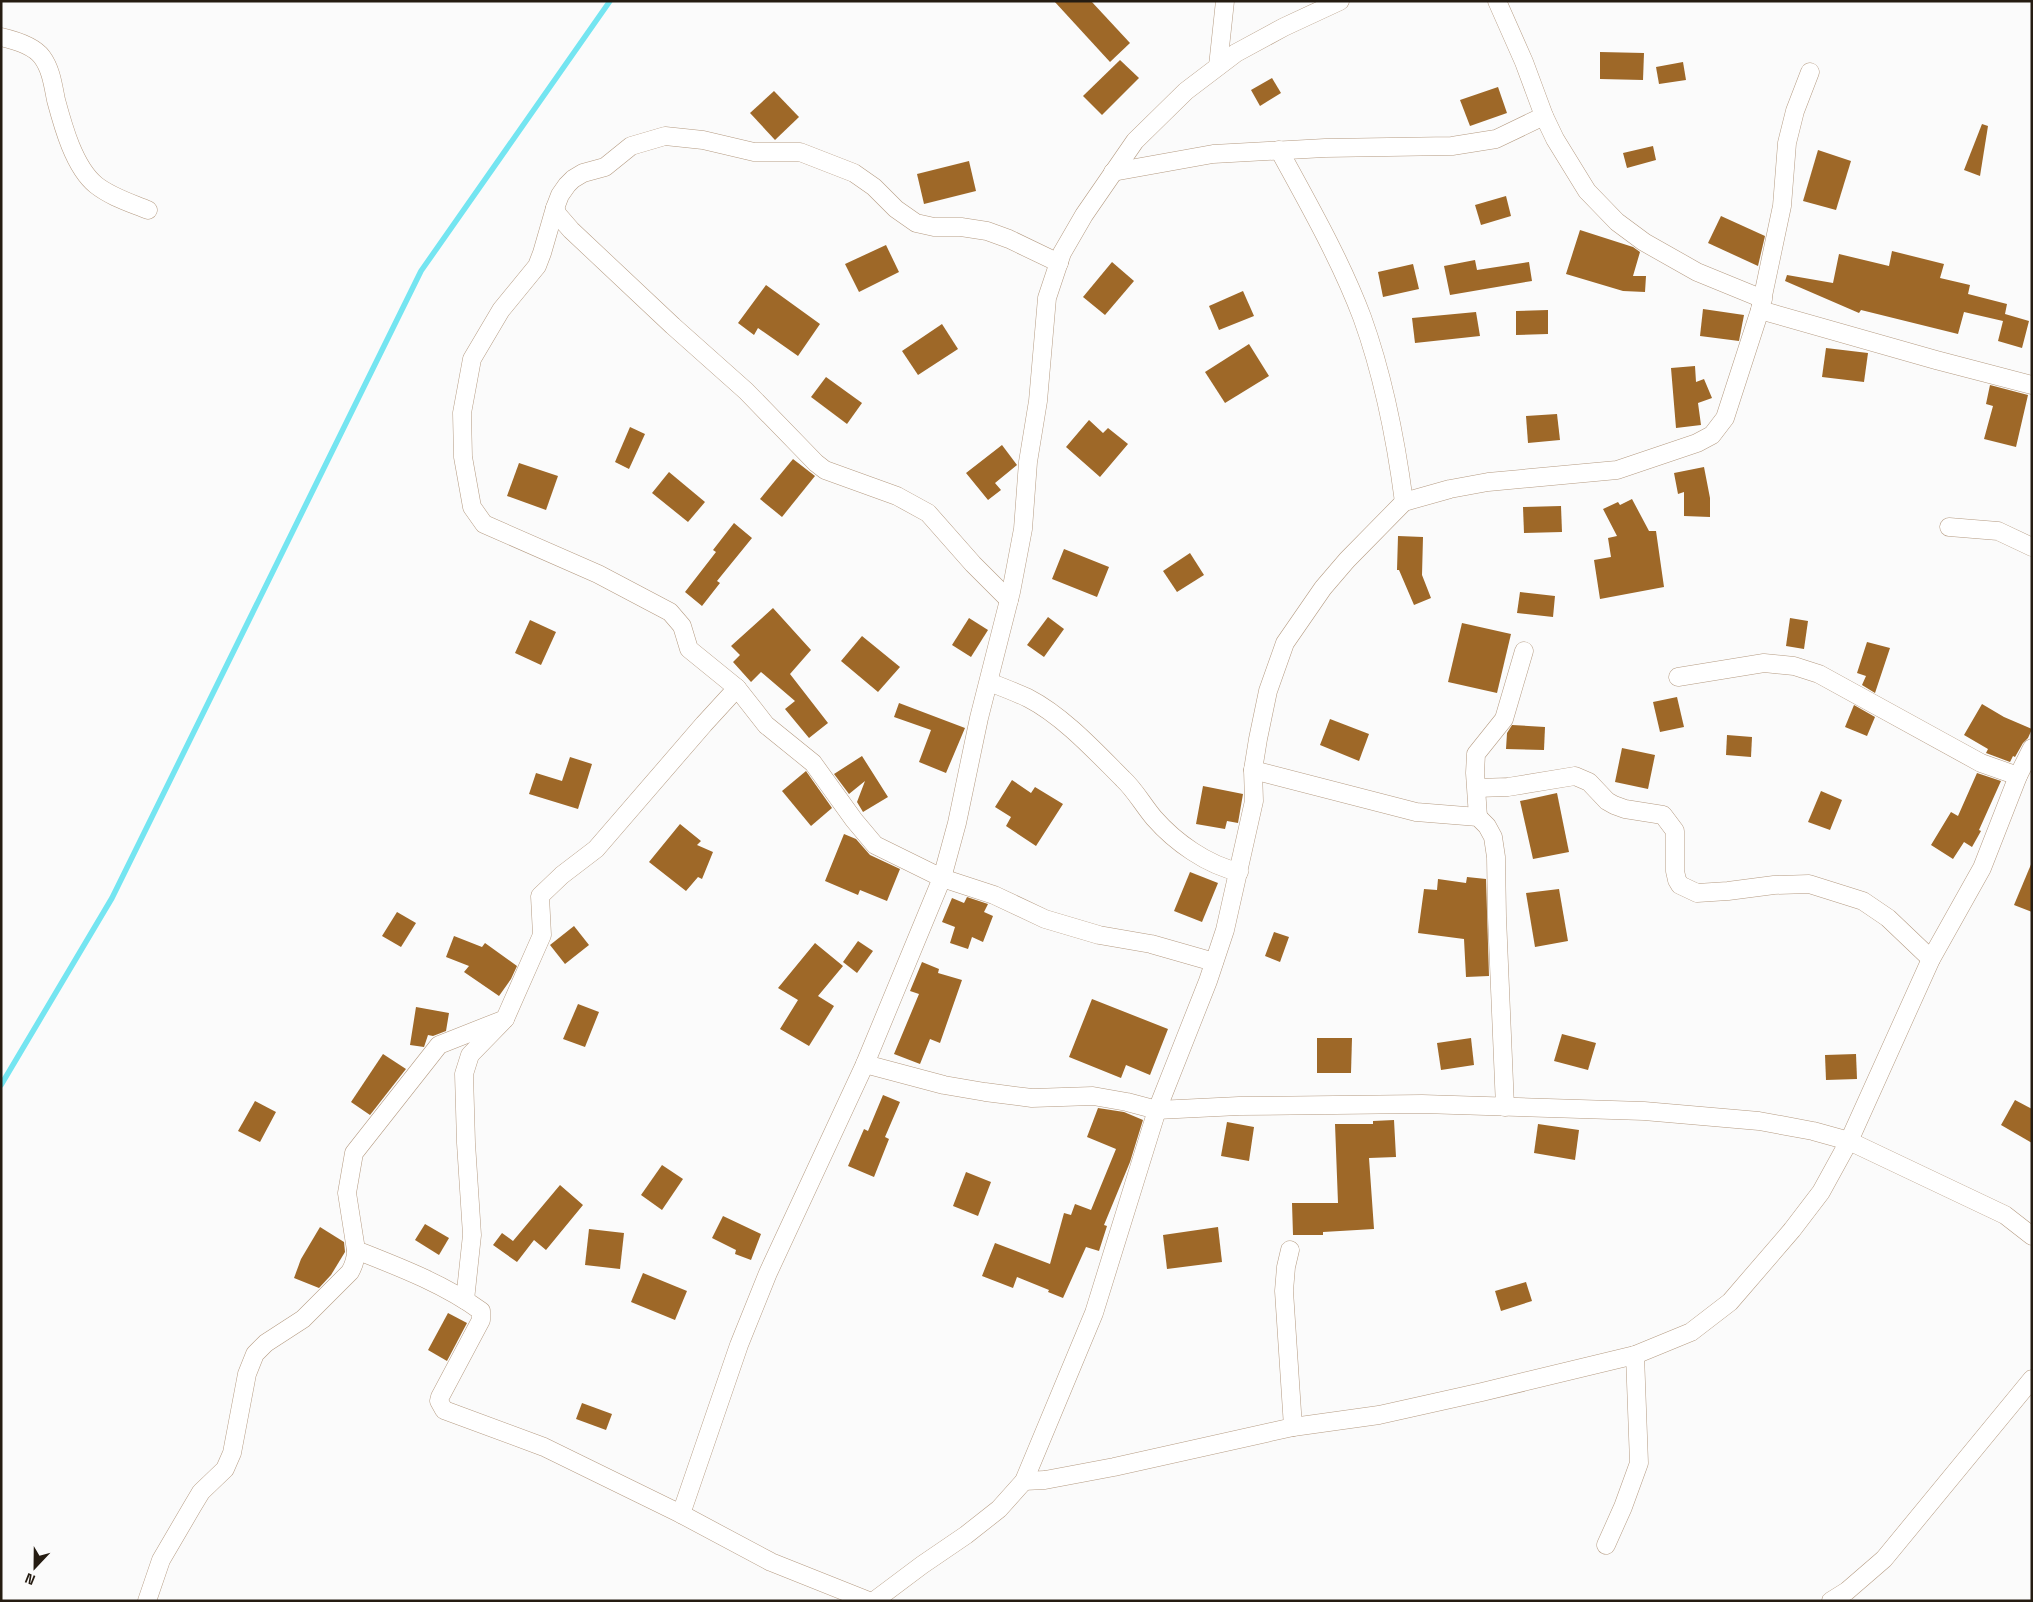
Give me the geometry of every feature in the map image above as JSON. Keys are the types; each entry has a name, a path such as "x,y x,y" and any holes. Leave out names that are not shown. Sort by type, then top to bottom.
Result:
{"street":[{"path":"1218,66 1225,1"},
{"path":"680,1514 739,1345 768,1273 865,1064 942,878 957,823 979,718 1009,600 1023,529 1028,462 1038,401 1047,298 1062,253 1084,215 1135,141 1186,92 1236,53 1284,27 1340,1"},
{"path":"1497,1 1555,140 1587,191 1617,222 1644,242 1697,272 1762,304 1946,363 2032,385"},
{"path":"1,37 27,46 41,55 51,77 63,127 88,176 96,185 115,196 148,210"},
{"path":"874,1601 979,1525 998,1509 1024,1481 1094,1314 1157,1110 1225,930 1254,801 1253,770 1268,691 1284,643 1323,588 1404,502 1450,489 1488,482 1617,470 1698,443 1712,435 1725,418 1762,304 1782,206 1787,143 1795,111 1810,72"},
{"path":"1113,172 1213,154 1279,150 1452,146 1496,140 1544,116"},
{"path":"1059,262 1009,239 986,231 961,227 934,227 916,222 896,209 874,186 854,173 800,152 754,152 703,140 665,136 642,141 631,146 605,167 594,169 573,179 560,195 537,266 501,310 472,359 462,413 463,457 472,507 484,524 598,574 670,612 682,626 689,649 737,688 766,726 813,763 854,820 875,845 942,878 994,895 1045,919 1099,935 1151,944 1214,962"},
{"path":"1279,150 1328,239 1362,318 1396,446 1404,502"},
{"path":"555,208 563,222 590,249 746,391 816,463 825,470 897,496 928,513 973,564 1009,600"},
{"path":"1949,527 1998,531 2032,547"},
{"path":"1478,817 1476,754 1504,719 1524,650"},
{"path":"1678,677 1764,663 1794,666 1819,674 1980,763 2018,776"},
{"path":"989,682 1028,698 1057,716 1125,780 1154,818 1171,835 1195,853 1226,869 1239,872"},
{"path":"465,1300 472,1235 464,1074 470,1055 505,1019 542,935 540,896 562,875 596,849 737,688"},
{"path":"1024,1481 1045,1480 1114,1468 1293,1427 1378,1414 1635,1355 1690,1332 1730,1302 1792,1230 1821,1192 1848,1141 1931,960 1982,868 2018,776 2032,748"},
{"path":"1253,770 1416,812 1478,817 1487,826 1493,837 1496,857 1505,1107"},
{"path":"1477,788 1508,786 1575,776 1589,782 1603,798 1614,805 1625,809 1663,815 1675,831 1675,870 1677,880 1689,890 1697,893 1774,885 1809,884 1864,901 1888,918 1931,960"},
{"path":"147,1601 161,1560 192,1506 201,1492 225,1469 232,1453 247,1374 255,1354 266,1343 303,1319 350,1272 356,1259 356,1250 347,1193 354,1153 440,1045 505,1019"},
{"path":"865,1064 935,1083 985,1092 1032,1098 1093,1096 1157,1110 1239,1106 1422,1104 1644,1111 1759,1121 1813,1131 1848,1141 2005,1215 2032,1236"},
{"path":"356,1250 407,1271 465,1300 481,1311 481,1320 440,1397 440,1405 444,1410 544,1447 680,1514 771,1562 869,1601"},
{"path":"1290,1250 1284,1291 1293,1427"},
{"path":"1606,1545 1626,1500 1639,1463 1635,1355"},
{"path":"1831,1601 1884,1559 2032,1379"}],"building":[{"path":"1054,1 1091,1 1130,43 1110,62"},
{"path":"1600,52 1644,53 1643,80 1600,79"},
{"path":"1120,60 1139,78 1102,115 1083,96"},
{"path":"1683,62 1686,80 1659,84 1656,67"},
{"path":"1272,78 1281,93 1260,106 1251,90"},
{"path":"1498,87 1507,113 1470,126 1460,100"},
{"path":"774,91 799,117 775,140 750,113"},
{"path":"1982,124 1988,126 1980,176 1964,170"},
{"path":"1653,146 1656,160 1627,168 1623,153"},
{"path":"1818,150 1851,161 1836,210 1803,201"},
{"path":"969,161 976,191 924,204 917,174"},
{"path":"1506,196 1511,216 1481,225 1475,205"},
{"path":"1721,216 1765,236 1758,266 1708,243"},
{"path":"1580,230 1633,247 1640,252 1633,276 1646,276 1645,292 1623,291 1566,274"},
{"path":"886,245 899,272 859,292 845,264"},
{"path":"1892,251 1944,264 1940,278 1970,285 1968,294 2007,304 2005,314 2029,321 2022,348 1998,341 2003,321 1964,312 1958,334 1861,310 1859,313 1785,281 1787,275 1833,283 1839,254 1889,266"},
{"path":"1475,260 1477,270 1529,262 1532,281 1450,295 1444,266"},
{"path":"1112,262 1134,281 1105,315 1083,297"},
{"path":"1413,264 1419,289 1383,297 1378,272"},
{"path":"766,285 820,324 798,356 758,328 754,335 738,323"},
{"path":"1243,291 1254,316 1219,330 1209,306"},
{"path":"1703,309 1744,315 1739,341 1700,336"},
{"path":"1548,310 1548,334 1516,335 1516,311"},
{"path":"1476,312 1480,336 1415,343 1412,318"},
{"path":"942,324 958,349 918,375 902,351"},
{"path":"1249,344 1269,376 1225,403 1205,372"},
{"path":"1826,348 1868,353 1864,382 1822,377"},
{"path":"1695,366 1696,382 1704,379 1712,398 1698,403 1701,425 1676,428 1671,368"},
{"path":"826,377 862,403 847,424 811,397"},
{"path":"1990,385 2028,395 2016,447 1984,439 1993,406 1986,404"},
{"path":"1557,414 1560,440 1528,443 1526,416"},
{"path":"1089,420 1103,433 1108,428 1128,444 1100,477 1066,447"},
{"path":"630,427 645,434 629,469 615,462"},
{"path":"1002,445 1017,465 995,483 1001,490 988,500 966,473"},
{"path":"793,459 815,476 782,517 760,499"},
{"path":"519,463 558,476 546,510 507,496"},
{"path":"1704,467 1710,498 1710,517 1684,516 1684,492 1678,494 1674,473"},
{"path":"669,472 705,502 688,522 652,493"},
{"path":"1632,499 1649,531 1656,531 1664,587 1600,599 1594,560 1611,557 1608,538 1617,536 1603,509 1618,502 1620,505"},
{"path":"1561,506 1562,532 1524,533 1523,507"},
{"path":"734,523 752,538 717,581 720,583 702,606 685,592 716,552 713,550"},
{"path":"1398,536 1423,537 1422,575 1431,598 1414,605 1399,570 1397,570"},
{"path":"1064,549 1109,567 1097,597 1052,579"},
{"path":"1190,553 1204,575 1177,592 1163,571"},
{"path":"1520,592 1555,596 1553,617 1517,613"},
{"path":"773,608 811,650 790,674 828,723 809,738 785,709 795,701 761,672 751,682 733,662 740,655 731,646"},
{"path":"1048,617 1064,629 1044,657 1027,645"},
{"path":"969,618 988,630 971,657 952,645"},
{"path":"1790,618 1808,621 1804,649 1786,646"},
{"path":"530,620 556,632 541,665 515,653"},
{"path":"1462,623 1511,634 1497,693 1448,682"},
{"path":"862,636 900,667 878,692 841,661"},
{"path":"1867,642 1890,648 1875,693 1862,685 1866,676 1857,673"},
{"path":"1677,697 1684,727 1660,732 1653,702"},
{"path":"899,703 965,728 946,773 919,762 931,730 894,717"},
{"path":"1982,704 2004,717 2032,729 2028,738 2010,762 1986,753 1988,749 1964,735"},
{"path":"1854,705 1875,717 1867,736 1845,727"},
{"path":"1330,719 1369,734 1359,761 1320,745"},
{"path":"1512,725 1545,727 1544,750 1506,749 1507,733"},
{"path":"1727,735 1752,737 1751,757 1726,755"},
{"path":"1622,748 1655,755 1648,789 1615,782"},
{"path":"862,756 888,797 863,812 857,802 865,781 849,794 834,774"},
{"path":"570,757 592,764 578,809 529,794 536,773 562,781"},
{"path":"806,771 832,808 811,826 782,791"},
{"path":"1977,773 2001,781 1979,830 1981,831 1972,847 1964,842 1953,859 1931,845 1951,812 1958,816"},
{"path":"1012,780 1031,793 1035,787 1063,804 1036,846 1006,826 1011,817 995,807"},
{"path":"1203,786 1243,794 1238,823 1227,821 1225,829 1196,824"},
{"path":"1821,791 1842,800 1830,830 1808,822"},
{"path":"1557,793 1569,852 1533,859 1520,801"},
{"path":"680,824 701,841 697,845 713,852 702,879 698,877 686,891 649,862"},
{"path":"844,834 856,839 870,855 900,869 887,901 860,890 858,895 825,881"},
{"path":"2032,862 2032,912 2014,905"},
{"path":"1190,872 1218,883 1202,922 1174,911"},
{"path":"1467,877 1486,879 1489,976 1466,977 1464,939 1418,933 1424,889 1437,890 1438,879 1466,883"},
{"path":"1559,889 1568,941 1535,947 1526,893"},
{"path":"967,897 988,904 984,912 993,916 983,942 972,937 968,949 950,943 955,927 942,922 952,898 964,903"},
{"path":"397,912 416,923 401,947 382,936"},
{"path":"574,926 589,945 565,964 550,945"},
{"path":"1274,932 1289,937 1280,962 1265,956"},
{"path":"454,936 482,947 485,943 517,966 511,979 499,996 464,972 469,966 446,957"},
{"path":"858,941 873,951 857,973 843,962"},
{"path":"815,943 843,966 818,996 834,1006 809,1046 780,1029 798,1000 778,988"},
{"path":"922,962 939,969 938,973 962,980 940,1043 930,1039 920,1064 894,1054 919,994 910,991"},
{"path":"1092,999 1168,1029 1150,1075 1126,1065 1121,1078 1069,1057"},
{"path":"578,1004 599,1012 585,1047 563,1039"},
{"path":"416,1007 449,1013 446,1031 433,1036 428,1035 424,1047 410,1045"},
{"path":"1562,1034 1596,1043 1588,1070 1554,1061"},
{"path":"1317,1038 1352,1038 1351,1073 1317,1073"},
{"path":"1471,1038 1474,1065 1441,1070 1437,1043"},
{"path":"383,1054 406,1069 370,1115 351,1102"},
{"path":"1856,1054 1857,1079 1826,1080 1825,1055"},
{"path":"883,1095 900,1102 885,1137 889,1139 874,1177 848,1166 864,1129 868,1131"},
{"path":"2015,1100 2032,1109 2032,1143 2001,1125"},
{"path":"255,1101 276,1112 260,1142 238,1131"},
{"path":"1098,1108 1124,1112 1143,1120 1130,1162 1104,1225 1107,1226 1099,1251 1086,1247 1063,1298 1017,1277 1013,1288 982,1276 995,1243 1050,1264 1064,1213 1071,1215 1075,1204 1091,1210 1116,1149 1087,1137"},
{"path":"1394,1120 1396,1157 1369,1158 1374,1229 1323,1232 1323,1235 1293,1235 1292,1203 1338,1203 1335,1124 1373,1124 1373,1121"},
{"path":"1227,1122 1254,1127 1249,1161 1221,1156"},
{"path":"1538,1124 1579,1130 1575,1160 1534,1153"},
{"path":"662,1165 683,1179 662,1210 641,1195"},
{"path":"966,1172 991,1182 978,1216 953,1206"},
{"path":"560,1185 583,1205 546,1250 534,1240 517,1262 493,1245 502,1233 513,1241"},
{"path":"723,1216 761,1234 751,1260 735,1254 736,1250 712,1238"},
{"path":"425,1224 449,1238 439,1255 415,1240"},
{"path":"320,1227 344,1242 345,1252 331,1275 319,1288 294,1278 301,1259"},
{"path":"1218,1227 1222,1262 1167,1269 1163,1235"},
{"path":"589,1229 624,1233 620,1269 585,1265"},
{"path":"643,1273 687,1291 675,1320 631,1302"},
{"path":"1526,1282 1532,1301 1501,1311 1495,1291"},
{"path":"448,1313 467,1323 447,1361 428,1350"},
{"path":"582,1403 612,1414 606,1430 576,1419"}],"waterway":[{"path":"1,1085 112,898 421,271 610,1"}]}
